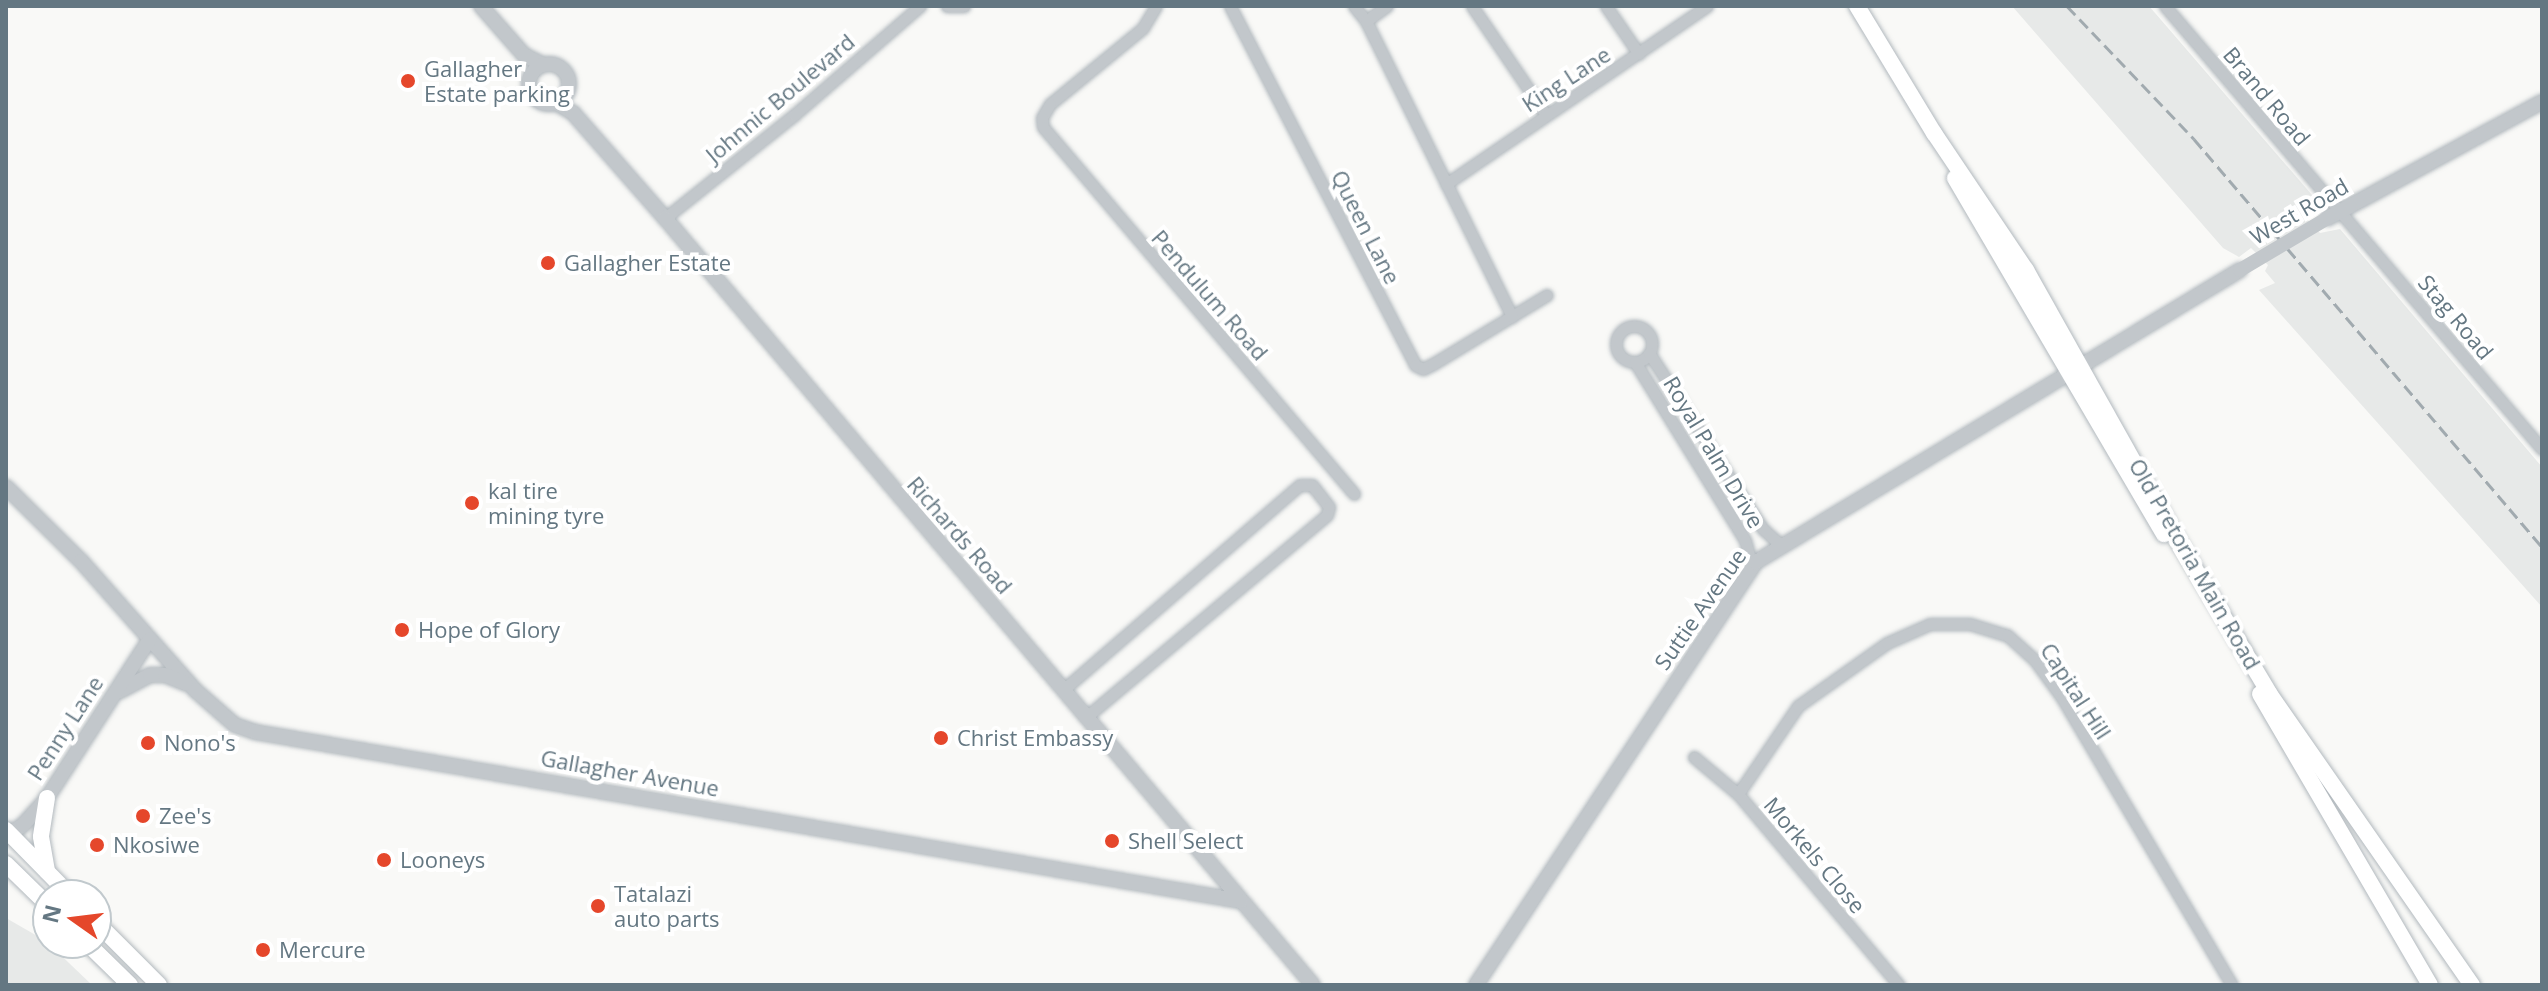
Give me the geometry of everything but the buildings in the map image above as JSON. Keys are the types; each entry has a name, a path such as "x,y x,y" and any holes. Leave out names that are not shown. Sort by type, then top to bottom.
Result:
{"main road":[{"name":"Old Pretoria Main Road","path":"1857,6 1934,133 2004,233 2076,369 2430,985"},
{"name":"Old Pretoria Main Road","path":"2076,369 2261,681 2472,985"},
{"path":"47,798 41,837 47,872"},
{"path":"7,834 54,879"},
{"path":"6,864 32,889"},
{"path":"112,938 159,985"},
{"path":"103,959 130,985"}],"street":[{"path":"481,6 524,55 544,65 557,65 567,74 561,99 537,101 530,90 524,55"},
{"name":"Johnnic Boulevard","path":"665,218 794,115 920,6"},
{"path":"947,6 964,6"},
{"name":"Queen Lane","path":"1230,6 1415,365 1426,368 1512,317"},
{"path":"1354,6 1366,21 1512,317 1547,295"},
{"path":"1366,21 1387,6"},
{"path":"1472,6 1546,115"},
{"path":"1606,6 1639,54"},
{"name":"King Lane","path":"1446,184 1707,6"},
{"name":"Brand Road","path":"2165,6 2334,215"},
{"name":"Pendulum Road","path":"1156,8 1143,28 1050,104 1042,118 1049,138 1354,494"},
{"path":"530,77 544,65"},
{"name":"Richards Road","path":"561,99 1313,985"},
{"name":"West Road","path":"2076,369 2334,215 2488,135 2542,102"},
{"name":"Stag Road","path":"2334,215 2542,449"},
{"path":"1632,326 1644,329 1651,340 1649,353 1635,362 1626,360 1617,351 1617,338 1623,330 1632,326"},
{"name":"Royal Palm Drive","path":"1649,353 1765,533 1781,545"},
{"name":"Royal Palm Drive","path":"1635,362 1745,540 1752,566"},
{"name":"Suttie Avenue","path":"1476,985 1752,566 1781,545 2076,369"},
{"path":"1705,476 1722,464"},
{"path":"1063,690 1300,485 1312,485 1329,507 1327,515 1086,717"},
{"name":"Gallagher Avenue","path":"6,487 81,561 195,690 235,725 272,737 1241,901"},
{"name":"Capital Hill","path":"1738,794 1798,706 1887,643 1930,624 1970,624 2007,635 2034,659 2061,696 2232,985"},
{"name":"Penny Lane","path":"7,834 32,817 47,798 150,639"},
{"path":"112,697 132,681 150,675 165,675 195,690"},
{"name":"Morkels Close","path":"1694,757 1738,794 1899,985"}],"shaded area":[{"path":"2012,6 2149,6 2312,195 2317,207 2305,217 2320,233 2340,229 2542,467 2542,607 2259,290 2275,283 2265,271 2268,265 2251,248 2239,257 2223,248"},
{"path":"6,918 32,933 32,959 65,959 92,985 6,985"}],"railway":[{"path":"2067,6 2194,139 2542,547"}],"place":[{"name":"Gallagher Estate parking","path":"408,81"},
{"name":"Gallagher Estate","path":"548,263"},
{"name":"kal tire mining tyre","path":"472,503"},
{"name":"Hope of Glory","path":"402,630"},
{"name":"Christ Embassy","path":"941,738"},
{"name":"Nono's","path":"148,743"},
{"name":"Zee's","path":"143,816"},
{"name":"Shell Select","path":"1112,841"},
{"name":"Nkosiwe","path":"97,845"},
{"name":"Looneys","path":"384,860"},
{"name":"Tatalazi auto parts","path":"598,906"},
{"name":"Mercure","path":"263,950"}]}
